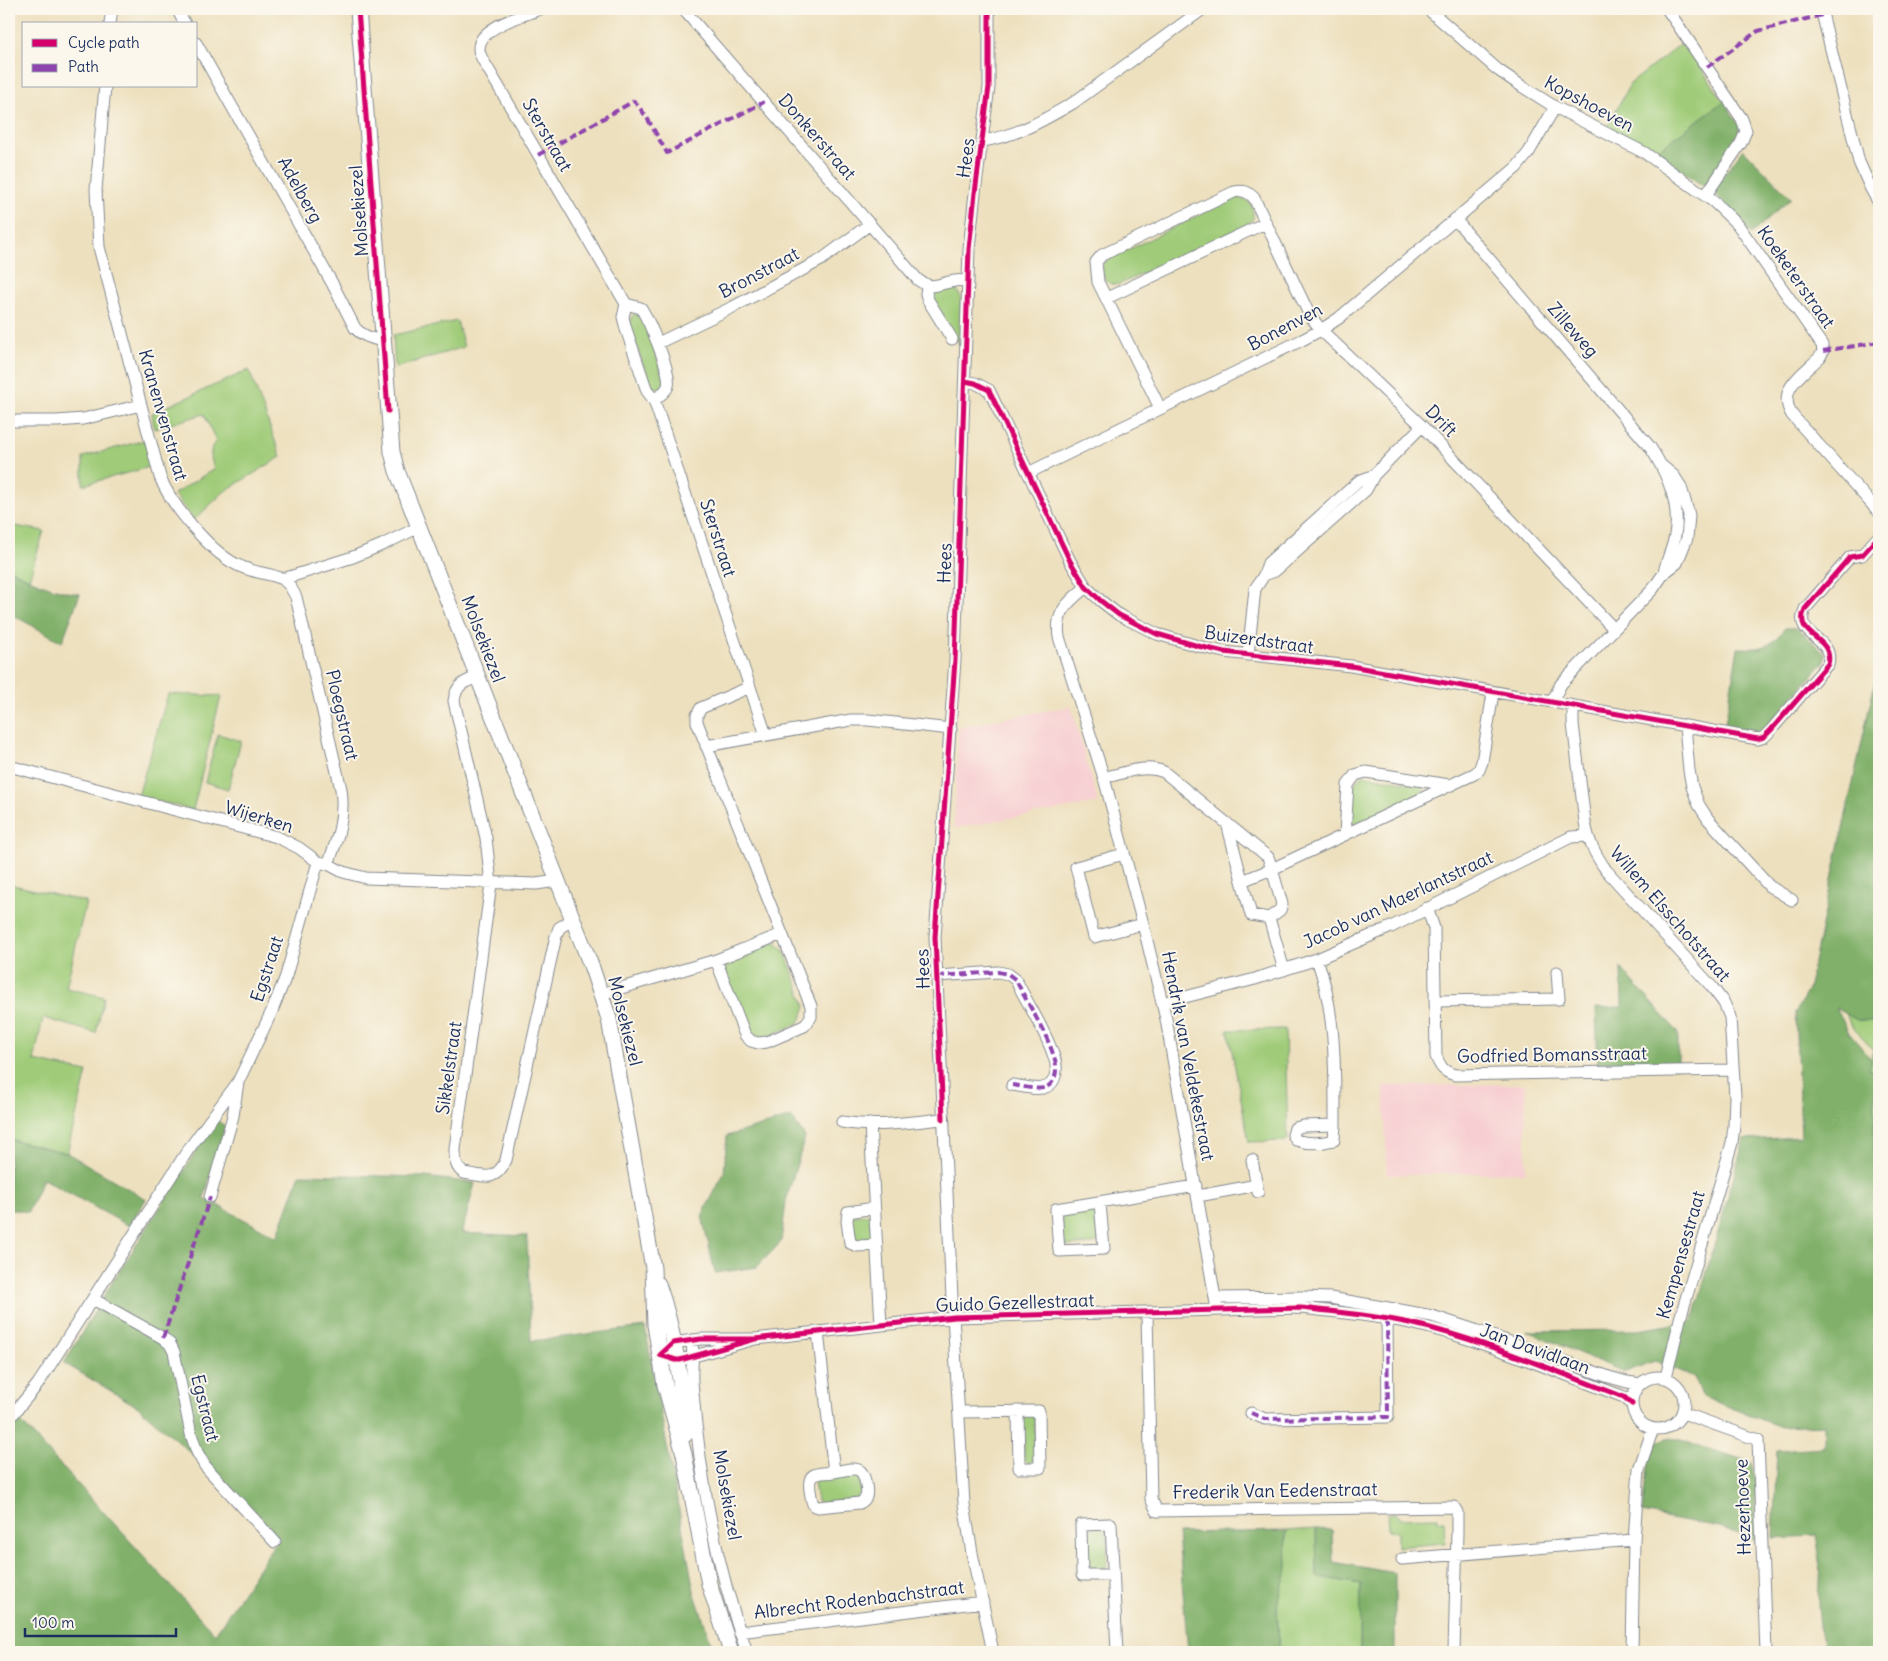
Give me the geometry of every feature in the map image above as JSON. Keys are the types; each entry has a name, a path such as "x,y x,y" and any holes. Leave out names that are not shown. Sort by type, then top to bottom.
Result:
{"main road":[{"name":"Molsekiezel","path":"358,9 392,452 397,471 573,919 609,1019 652,1268 655,1325 668,1398 684,1454 709,1584 731,1652"},
{"name":"Molsekiezel","path":"652,1268 666,1308 676,1360 683,1409 684,1454"}],"street":[{"path":"110,22 112,9"},
{"path":"176,9 184,22"},
{"name":"Sterstraat","path":"540,9 492,29 482,36 479,50 487,67 626,304 624,317 626,329 647,391 654,400 766,735"},
{"name":"Donkerstraat","path":"683,9 918,280 927,286"},
{"name":"Hees","path":"989,9 989,87 975,193 968,281 955,660 935,937 964,1504 972,1553 993,1652"},
{"path":"982,141 1011,135 1053,115 1073,103 1203,9"},
{"path":"1667,9 1742,118 1746,131 1741,143 1706,195"},
{"path":"1821,9 1859,162 1879,203"},
{"name":"Kopshoeven","path":"1432,10 1498,70 1555,107 1645,153 1706,195 1738,225"},
{"name":"Adelberg","path":"198,47 332,283 355,328 372,339 383,341"},
{"name":"Kranenvenstraat","path":"105,88 96,190 99,247 160,477 172,502 196,529 232,562 242,567 270,573 283,579"},
{"name":"Bonenven","path":"1028,473 1321,330 1339,318 1517,167 1529,152 1555,107"},
{"name":"Drift","path":"1160,408 1106,298 1096,275 1096,262 1102,255 1234,192 1242,190 1248,192 1254,198 1309,314 1321,330 1422,426 1614,629"},
{"name":"Zilleweg","path":"1455,219 1650,447 1662,466 1674,476 1681,487 1689,515 1687,538 1677,563 1664,573 1653,589 1561,684 1552,702"},
{"path":"1106,298 1265,223"},
{"name":"Bronstraat","path":"658,343 821,260 870,224"},
{"name":"Koeketerstraat","path":"1738,225 1822,344 1823,351 1820,357 1788,390 1787,406 1792,415 1879,512"},
{"path":"952,339 928,300 926,294 927,286 955,281 968,281"},
{"name":"Sterstraat","path":"626,304 641,308 658,343 669,379 667,388 654,400"},
{"name":"Buizerdstraat","path":"965,381 975,383 989,390 1070,561 1086,587 1119,614 1158,634 1224,652 1351,666 1684,726"},
{"path":"9,421 76,420 141,405"},
{"path":"1248,655 1255,589 1264,575 1275,571 1366,490 1374,475 1422,426"},
{"path":"283,579 353,557 419,527"},
{"path":"1792,900 1769,886 1708,819 1699,805 1688,770 1684,726 1750,739 1764,737 1828,664 1829,652 1806,629 1803,623 1802,616 1805,609 1850,556 1862,555 1879,536"},
{"name":"Ploegstraat","path":"283,579 290,586 296,597 341,789 343,804 340,827 323,863"},
{"name":"Hendrik van Veldekestraat","path":"1086,587 1068,602 1059,617 1057,627 1063,654 1104,778 1162,1003 1217,1304"},
{"name":"Sikkelstraat","path":"478,677 461,684 455,692 454,702 486,838 491,884 455,1149 457,1165 460,1171 464,1173 494,1176 501,1171 506,1160 556,936 559,928 573,919"},
{"path":"716,960 745,1035 751,1041 758,1043 767,1042 804,1026 811,1017 811,1006 697,722 697,715 701,708 750,687"},
{"path":"1242,881 1272,869 1474,774 1479,770 1482,762 1493,693"},
{"name":"Willem Elsschotstraat","path":"1573,707 1576,751 1587,836 1595,853 1606,870 1712,987 1724,1003 1730,1017 1735,1097 1732,1143"},
{"path":"706,746 851,720 868,720 951,729"},
{"name":"Wijerken","path":"9,766 277,837 342,872 366,878 491,884 536,884 557,880"},
{"path":"1104,778 1155,768 1164,772 1227,823 1268,857 1282,904 1280,910 1269,918 1252,915 1227,823"},
{"path":"1345,834 1348,785 1355,775 1366,772 1449,785"},
{"name":"Jacob van Maerlantstraat","path":"1162,1003 1284,970 1317,959 1392,926 1571,837 1587,836"},
{"path":"1124,854 1076,867 1094,937 1143,924"},
{"name":"Egstraat","path":"9,1419 38,1384 188,1150 238,1082 270,1017 286,976 323,863"},
{"name":"Godfried Bomansstraat","path":"1427,908 1434,928 1436,1056 1440,1066 1446,1072 1454,1075 1733,1070"},
{"path":"1269,918 1284,970"},
{"path":"601,994 716,960 782,934"},
{"path":"1317,959 1329,1003 1333,1034 1336,1091 1335,1125"},
{"path":"936,976 998,972 1008,974 1016,980 1048,1041 1055,1058 1056,1068 1055,1080 1049,1086 1043,1088 1012,1085"},
{"path":"1435,1001 1559,999 1557,972"},
{"name":"Egstraat","path":"210,1198 233,1116 238,1082"},
{"path":"842,1122 870,1124 943,1119"},
{"path":"870,1124 881,1324"},
{"name":"Kempensestraat","path":"1666,1377 1680,1320 1732,1143"},
{"path":"1100,1203 1104,1249 1059,1250 1056,1209 1100,1203 1197,1191 1257,1189 1252,1160"},
{"path":"874,1208 848,1212 847,1234 850,1243 857,1246 877,1245"},
{"name":"Jan Davidlaan","path":"1217,1304 1301,1303 1330,1298 1432,1316 1507,1347 1583,1382 1624,1397 1632,1404"},
{"name":"Egstraat","path":"93,1299 163,1338 170,1344 174,1352 191,1434 197,1452 205,1466 275,1542"},
{"name":"Jan Davidlaan","path":"1301,1303 1387,1319 1507,1347 1627,1382 1640,1384"},
{"name":"Guido Gezellestraat","path":"673,1343 720,1338 755,1339 954,1317 1147,1313 1217,1304"},
{"name":"Frederik Van Eedenstraat","path":"1147,1313 1151,1499 1157,1511 1454,1507 1457,1512 1456,1555"},
{"path":"1251,1413 1266,1419 1388,1417 1387,1319"},
{"path":"818,1332 834,1472"},
{"name":"Guido Gezellestraat","path":"660,1355 676,1360 694,1357 755,1339"},
{"name":"Molsekiezel","path":"692,1340 694,1357 692,1380 698,1436 710,1509 718,1554 747,1652"},
{"path":"660,1355 673,1343"},
{"path":"1583,1382 1588,1370"},
{"path":"1652,1377 1666,1377 1673,1381 1683,1392 1685,1406 1683,1413 1674,1425 1660,1430 1644,1426 1634,1412 1632,1396 1640,1384 1652,1377"},
{"path":"958,1412 1018,1411 1039,1411 1040,1468 1019,1468 1018,1411"},
{"name":"Hezerhoeve","path":"1683,1413 1758,1440 1766,1652"},
{"path":"1632,1652 1634,1540 1639,1469 1653,1429"},
{"path":"856,1469 860,1471 863,1474 866,1496 864,1500 860,1503 814,1506 809,1480 814,1474 834,1472 856,1469"},
{"path":"1113,1575 1082,1575 1081,1525 1111,1524 1117,1652"},
{"path":"1402,1559 1634,1540"},
{"path":"1454,1652 1456,1555"},
{"name":"Albrecht Rodenbachstraat","path":"740,1632 983,1602"}],"shaded area":[{"path":"1071,706 1098,803 954,828 959,727"},
{"path":"1525,1084 1526,1172 1387,1175 1384,1086"}],"green space":[{"path":"1683,42 1724,101 1654,153 1607,127 1630,84"},
{"path":"1724,101 1739,125 1739,137 1705,187 1654,153"},
{"path":"1743,149 1791,198 1751,234 1715,194 1714,188"},
{"path":"1234,198 1247,201 1253,209 1253,219 1247,225 1118,285 1111,284 1105,280 1101,266 1107,260"},
{"path":"952,287 958,291 961,298 959,344 933,303 930,290"},
{"path":"640,314 643,318 665,382 660,388 651,387 629,325 632,316"},
{"path":"457,321 464,347 395,368 393,335"},
{"path":"249,370 281,457 225,491 194,520 174,494 214,469 211,451 216,441 204,414 154,429 152,413"},
{"path":"145,440 153,466 83,485 83,457"},
{"path":"9,525 44,531 29,579 9,569"},
{"path":"9,569 43,585 61,591 80,594 62,642 9,613"},
{"path":"1785,628 1797,628 1825,653 1824,662 1762,733 1752,734 1724,729 1738,648 1759,648 1765,646 1774,640"},
{"path":"1879,663 1879,1018 1876,1021 1857,1020 1836,1008 1849,1033 1872,1060 1869,1069 1875,1074 1874,1162 1879,1163 1879,1652 1825,1652 1818,1606 1820,1559 1816,1536 1773,1538 1777,1450 1824,1447 1824,1425 1781,1427 1703,1397 1694,1377 1655,1361 1624,1372 1527,1331 1638,1330 1693,1321 1744,1140 1801,1137 1795,1013 1808,990"},
{"path":"168,694 221,696 193,810 138,796"},
{"path":"218,734 241,741 228,789 205,782"},
{"path":"1362,775 1422,785 1423,792 1353,825 1350,823 1351,787"},
{"path":"9,884 86,902 66,988 104,997 96,1033 43,1018 34,1061 87,1072 67,1153 9,1139"},
{"path":"769,943 776,943 784,950 806,1007 799,1023 764,1038 752,1034 748,1029 725,971 725,965 728,960"},
{"path":"1621,968 1678,1032 1678,1067 1598,1069 1596,1008 1622,1007"},
{"path":"1846,1013 1857,1020 1876,1021 1879,1018 1879,1163 1874,1163 1875,1074 1869,1070 1873,1050 1850,1024"},
{"path":"1285,1029 1288,1141 1249,1142 1228,1030"},
{"path":"791,1117 805,1137 786,1201 781,1242 757,1267 715,1273 702,1216 724,1173 727,1136"},
{"path":"216,1120 225,1126 204,1198 277,1237 300,1174 425,1177 475,1183 462,1233 527,1236 531,1341 645,1327 694,1591 714,1652 9,1652 9,1414 11,1411 215,1634 276,1542 196,1457 138,1407 64,1363 105,1294"},
{"path":"9,1139 67,1153 146,1199 129,1226 43,1179 28,1212 9,1209"},
{"path":"1090,1209 1097,1211 1099,1238 1097,1242 1094,1244 1067,1246 1062,1240 1062,1215 1064,1212"},
{"path":"870,1214 873,1238 856,1242 851,1216"},
{"path":"1025,1414 1034,1414 1036,1458 1029,1464 1024,1460 1023,1418"},
{"path":"1671,1437 1751,1462 1756,1482 1754,1540 1720,1527 1642,1513 1647,1468 1656,1442"},
{"path":"855,1473 859,1476 861,1495 859,1498 821,1503 817,1501 814,1482 816,1479"},
{"path":"1394,1513 1399,1515 1400,1518 1438,1517 1438,1521 1444,1521 1445,1543 1397,1547 1397,1531 1388,1530 1387,1514"},
{"path":"1104,1528 1108,1553 1106,1568 1099,1570 1091,1569 1087,1566 1085,1534 1087,1529"},
{"path":"1316,1529 1317,1576 1361,1584 1360,1652 1279,1652 1277,1606 1287,1570 1286,1531"},
{"path":"1316,1529 1332,1530 1333,1562 1395,1573 1395,1652 1360,1652 1361,1584 1317,1577"},
{"path":"1286,1531 1287,1570 1277,1606 1279,1652 1188,1652 1178,1533"}],"marked path":[{"path":"1707,67 1758,31 1822,15"},
{"path":"538,155 634,101 646,116 667,153 764,102"},
{"path":"1823,351 1879,342"},
{"path":"937,976 998,972 1008,974 1016,980 1051,1047 1056,1069 1052,1082 1046,1087 1034,1088 1012,1085"},
{"path":"163,1338 210,1197"},
{"path":"1251,1413 1265,1419 1388,1417 1387,1319"}],"cycle path":[{"path":"358,9 388,411"},
{"path":"943,1119 935,937 955,660 969,249 989,87 989,9"},
{"path":"965,381 975,383 989,390 1070,561 1086,587 1119,615 1157,634 1224,652 1351,666 1758,739 1764,737 1771,730 1828,664 1826,648 1804,625 1805,609 1850,557 1862,555 1879,536"},
{"path":"755,1339 680,1360 660,1355 673,1343 701,1339 755,1339 954,1317 1300,1308 1383,1318 1438,1330 1492,1347 1624,1397 1632,1404"}]}
